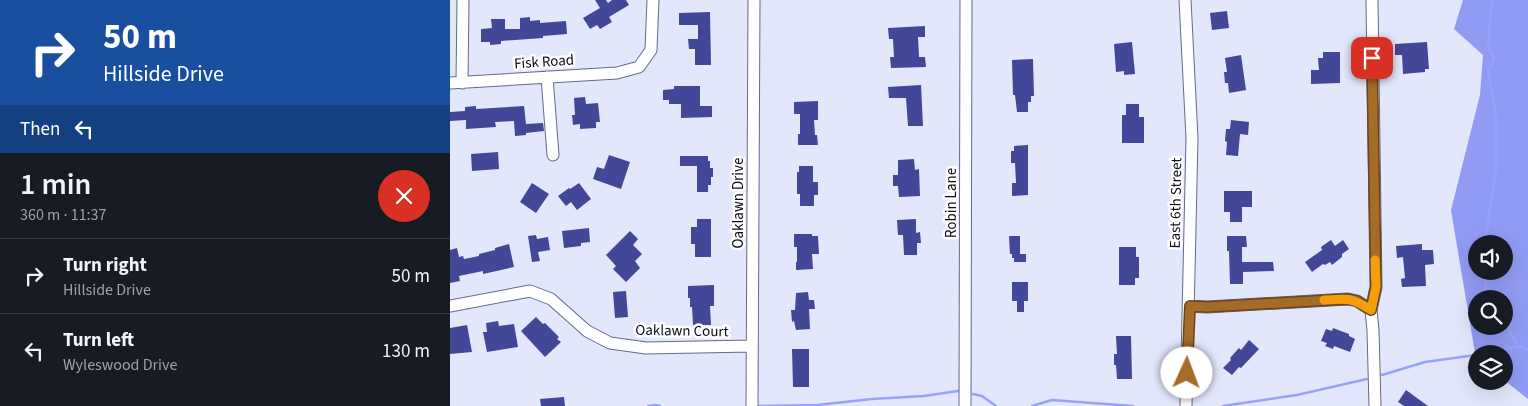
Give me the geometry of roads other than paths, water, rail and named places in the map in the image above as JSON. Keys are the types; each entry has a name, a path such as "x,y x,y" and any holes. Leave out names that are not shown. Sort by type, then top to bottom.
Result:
{"street":[{"path":"462,83 463,0"},
{"name":"Fisk Road","path":"450,83 617,73 639,67 651,50 653,0"},
{"name":"Oaklawn Drive","path":"752,406 754,0"},
{"name":"Robin Lane","path":"965,406 966,0"},
{"name":"East 6th Street","path":"1185,0 1192,138 1190,306 1186,406"},
{"path":"1372,1 1376,287 1371,310 1375,406"},
{"path":"547,77 553,155"},
{"name":"Oaklawn Court","path":"450,306 530,291 551,299 587,331 610,343 646,348 752,346"},
{"path":"1190,306 1207,307 1348,299 1357,301 1371,310"}],"waterway":[{"path":"1486,235 1496,168 1496,116 1488,72 1494,58 1488,45 1492,0"},
{"path":"1486,280 1486,290"},
{"path":"1512,335 1518,346 1528,350"},
{"path":"1513,347 1518,346"},
{"path":"1382,375 1425,362 1468,356"},
{"path":"1223,406 1297,395 1367,379"},
{"path":"759,406 817,405 924,396 958,391"},
{"path":"973,394 982,396 996,406"},
{"path":"1032,406 1052,400 1133,406"},
{"path":"648,406 660,406"}]}
